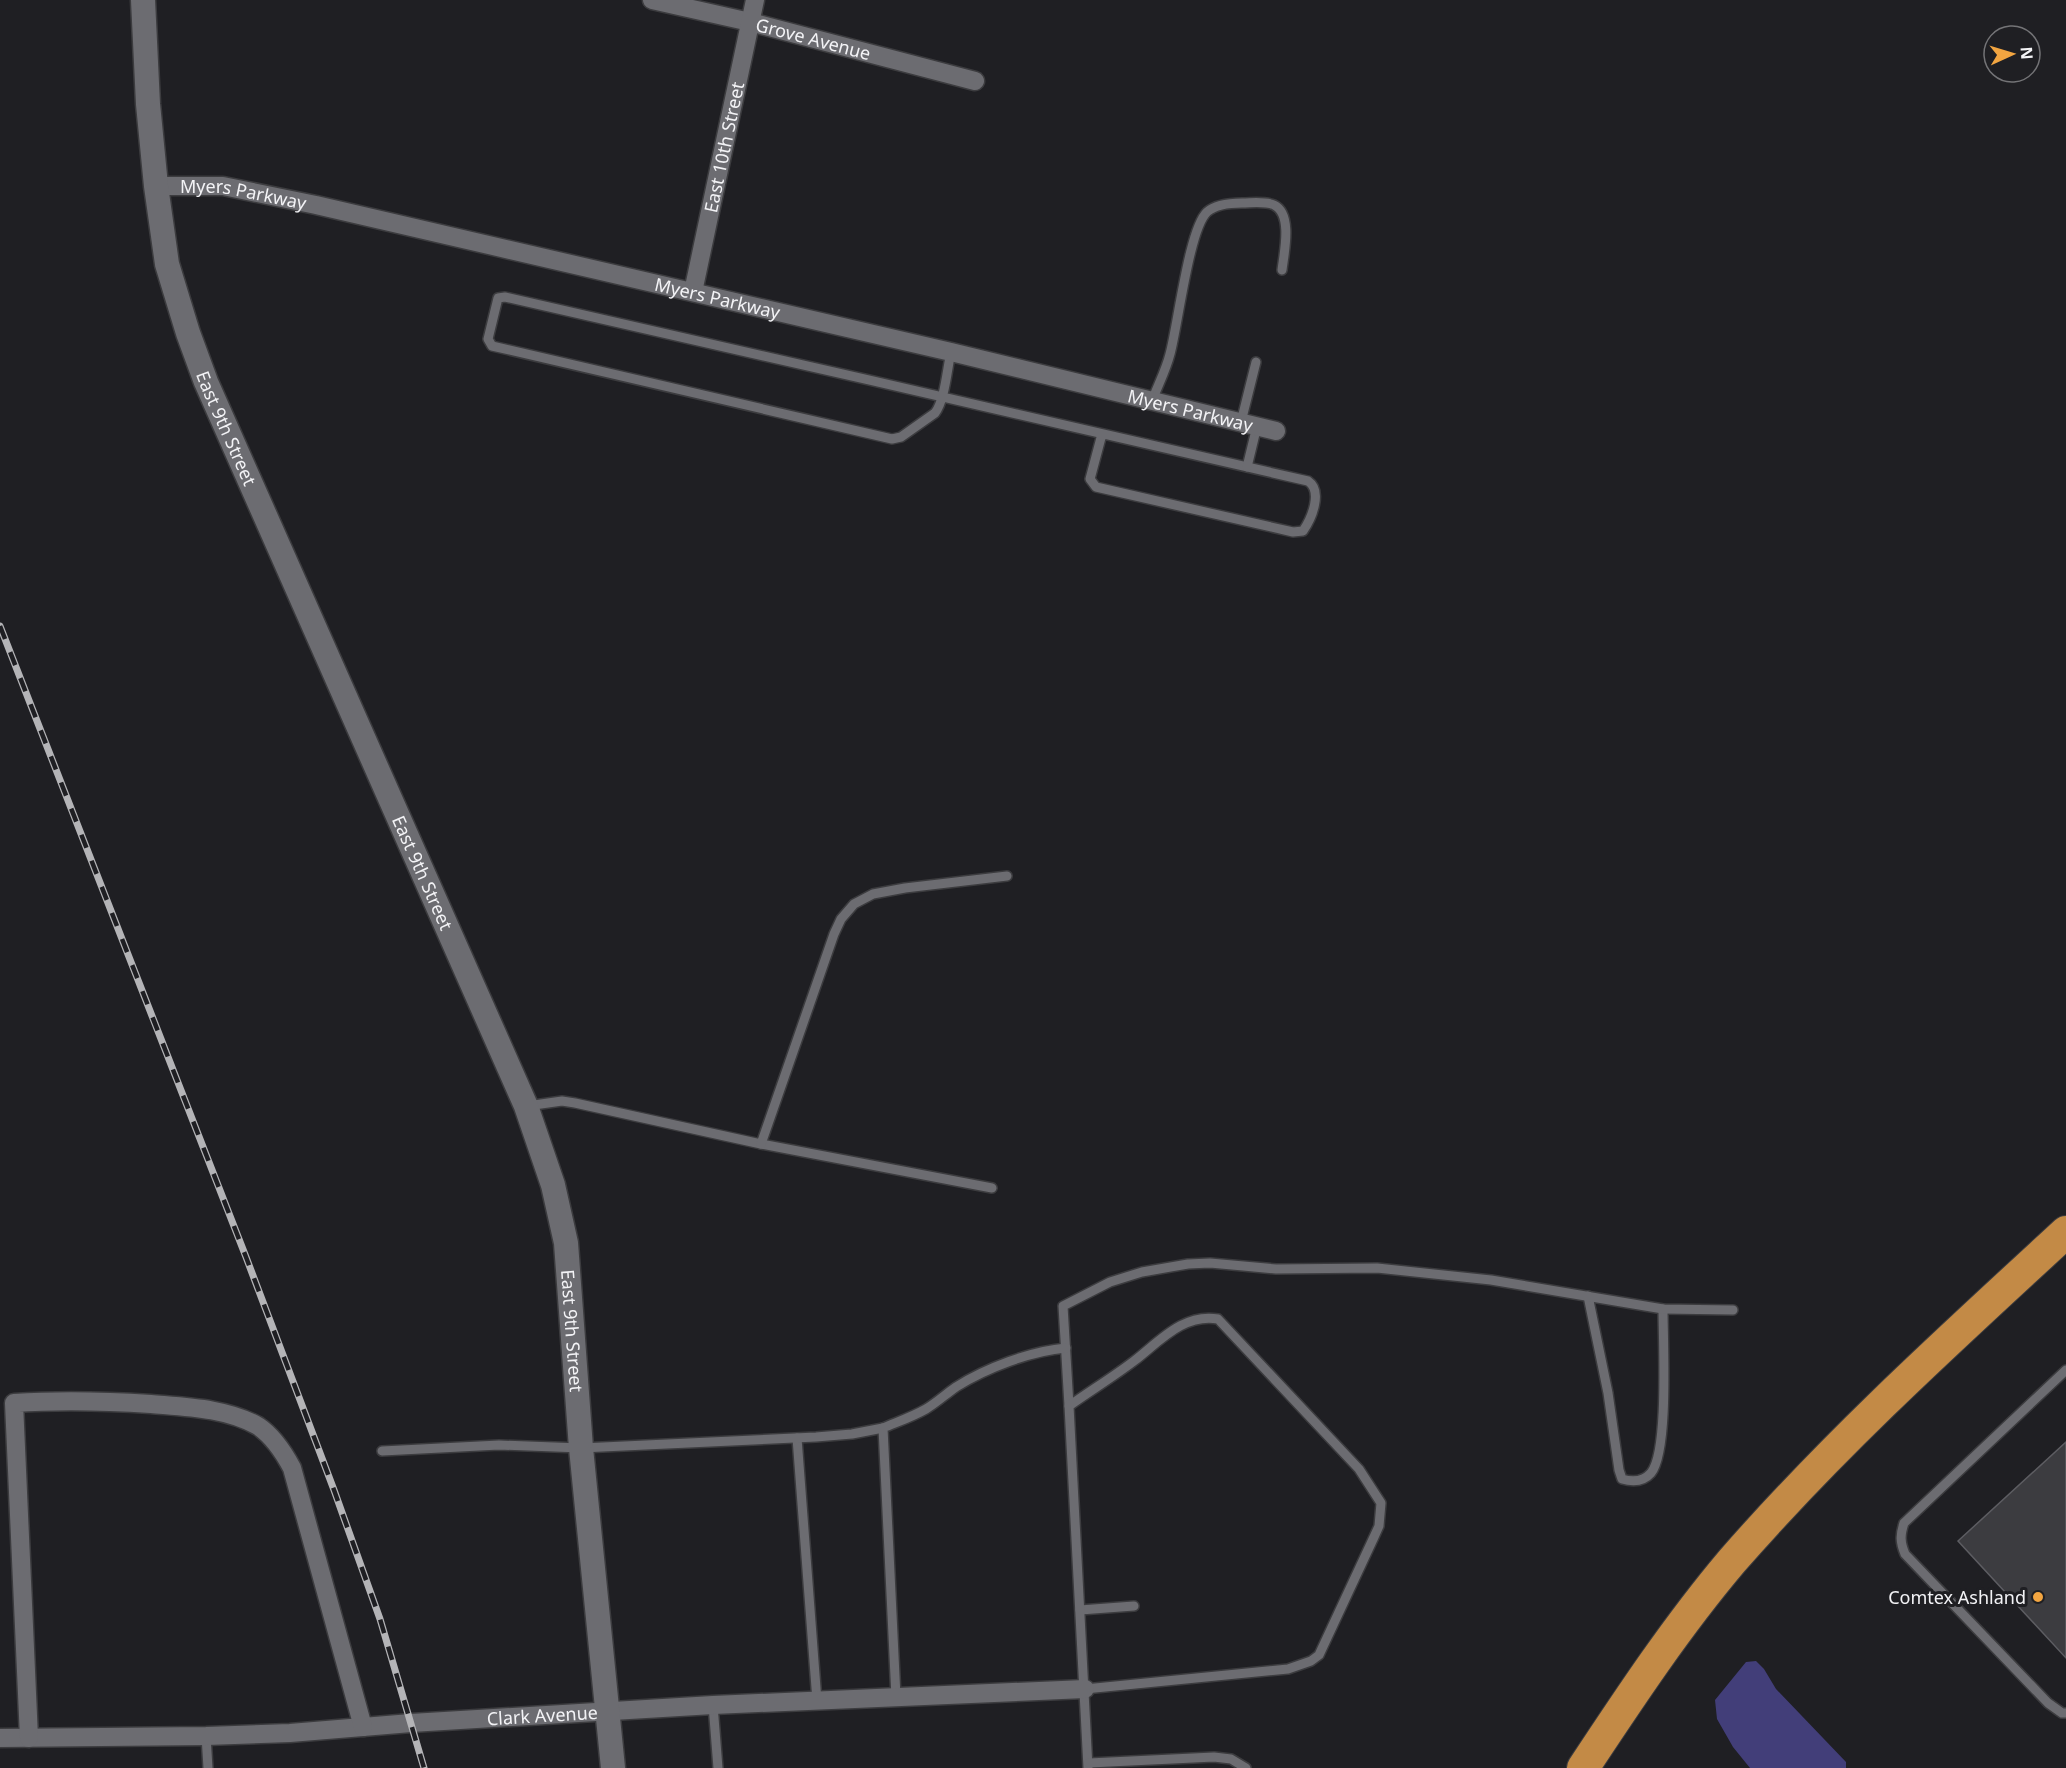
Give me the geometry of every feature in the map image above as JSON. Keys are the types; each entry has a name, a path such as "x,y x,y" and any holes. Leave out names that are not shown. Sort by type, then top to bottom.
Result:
{"highway":[{"path":"1583,1768 1633,1692 1691,1612 1731,1562 1840,1444 2066,1232"}],"street":[{"name":"East 9th Street","path":"143,0 148,104 156,186 167,264 188,333 206,382 526,1106 553,1185 566,1243 581,1448 613,1768"},
{"name":"Grove Avenue","path":"652,0 750,22 975,81"},
{"name":"East 10th Street","path":"693,292 755,0"},
{"name":"Myers Parkway","path":"156,186 224,186 248,190 951,352 1276,431"},
{"path":"29,1738 14,1403 33,1402 99,1401 193,1407 223,1414 259,1427 276,1443 292,1468 363,1727"},
{"name":"Clark Avenue","path":"0,1738 206,1736 713,1706 1085,1689"}],"lane":[{"path":"1152,401 1170,355 1191,252 1200,224 1208,212 1219,205 1234,202 1264,203 1274,205 1281,210 1286,233 1282,270"},
{"path":"951,352 941,397 939,408 901,437 892,439 492,346 488,339 498,298 506,297 941,397 1102,434 1308,481 1314,485 1316,492 1309,522 1303,531 1293,532 1096,487 1090,479 1102,434"},
{"path":"1247,467 1256,362"},
{"path":"761,1144 834,934 854,904 882,891 1007,876"},
{"path":"526,1106 562,1101 575,1102 761,1144 992,1188"},
{"path":"1246,1768 1231,1759 1214,1757 1089,1766 1064,1306 1110,1282 1161,1268 1210,1263 1276,1269 1377,1269 1491,1280 1663,1309 1733,1310"},
{"path":"1588,1296 1608,1393 1619,1470 1622,1479 1632,1482 1652,1473 1658,1462 1663,1425 1663,1309"},
{"path":"1069,1406 1134,1361 1167,1332 1196,1320 1218,1319 1359,1469 1381,1503 1379,1526 1333,1627 1318,1655 1311,1661 1288,1669 1085,1689"},
{"path":"382,1451 499,1446 581,1448 852,1434 883,1428 925,1410 958,1386 989,1370 1044,1351 1066,1348"},
{"path":"2066,1370 1904,1523 1900,1532 1905,1554 2048,1703 2066,1713"},
{"path":"883,1428 896,1697"},
{"path":"797,1438 817,1701"},
{"path":"1080,1610 1134,1606"},
{"path":"713,1706 718,1768"},
{"path":"206,1736 208,1768"}],"shaded area":[{"path":"1756,1661 1764,1669 1776,1689 1846,1762 1846,1768 1750,1768 1733,1747 1717,1719 1715,1700 1746,1662"}],"building":[{"name":"Comtex Ashland","path":"2066,1442 2066,1658 1958,1541"}],"railway":[{"path":"0,626 246,1257 334,1490 380,1619 424,1768"}],"place":[{"name":"Comtex Ashland","path":"2038,1597"}]}
